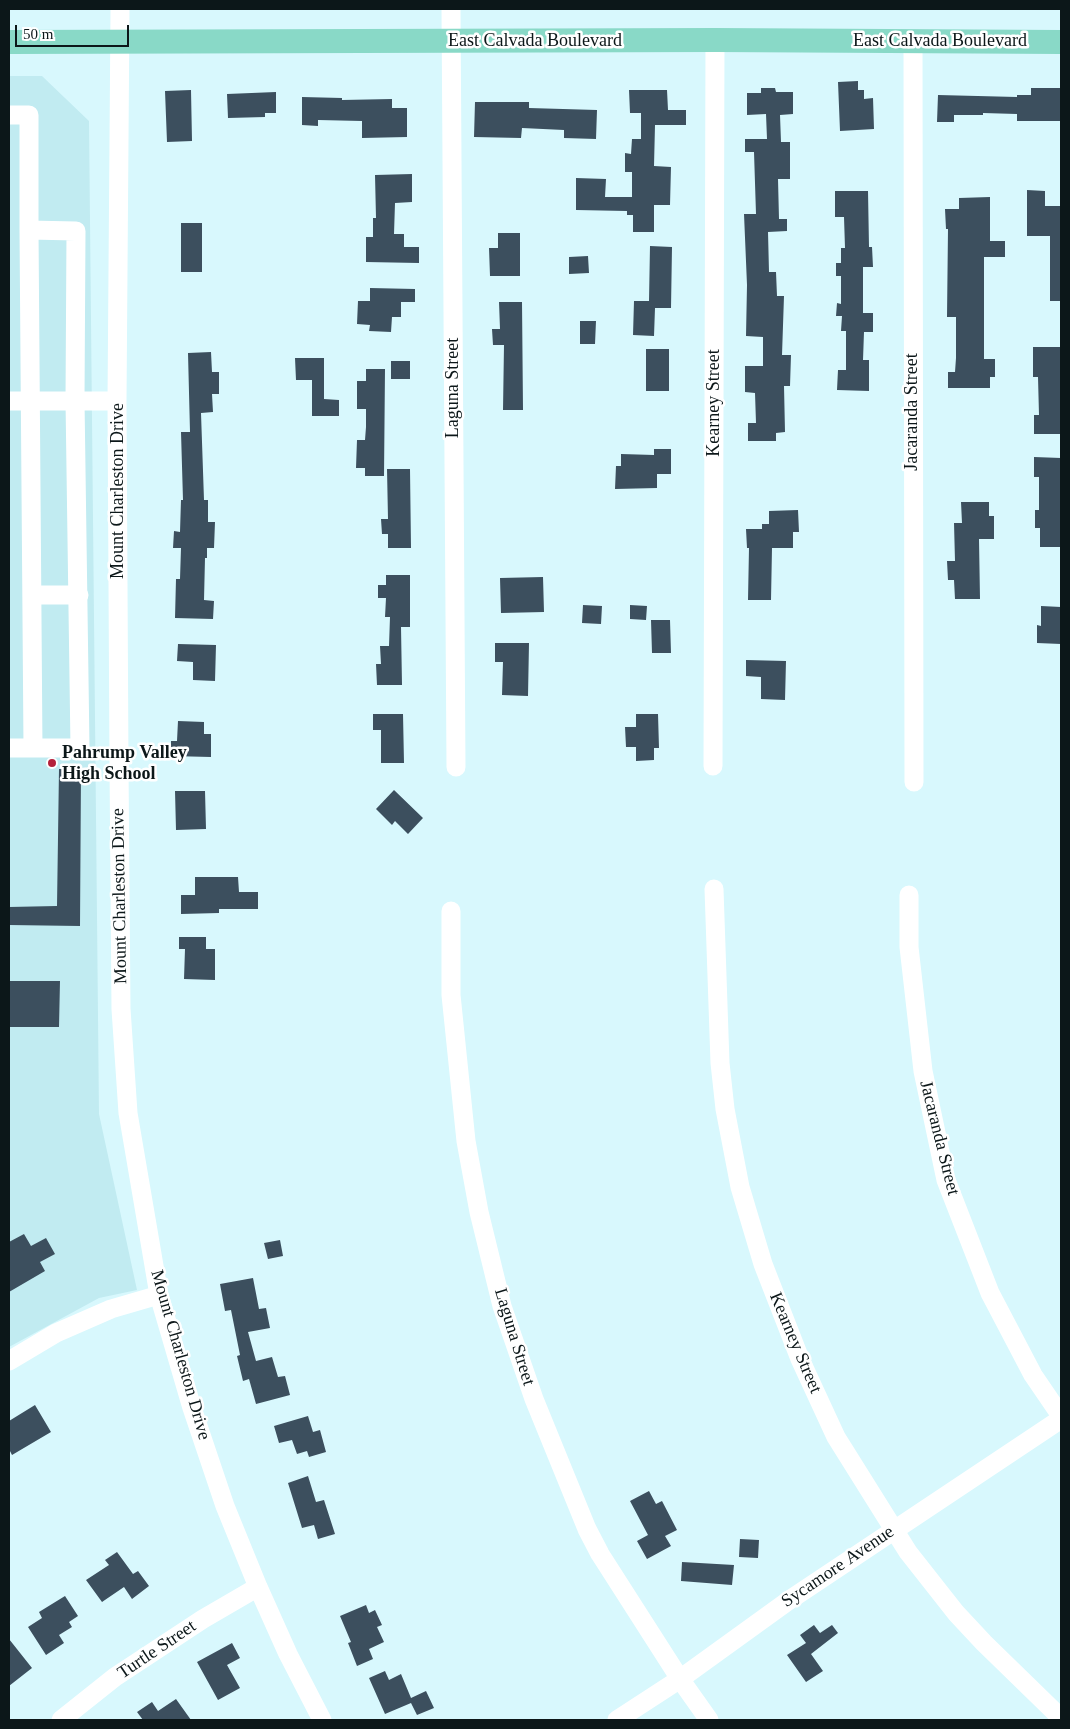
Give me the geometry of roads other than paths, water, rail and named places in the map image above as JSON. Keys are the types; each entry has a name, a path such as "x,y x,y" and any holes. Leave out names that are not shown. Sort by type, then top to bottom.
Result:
{"main road":[{"name":"East Calvada Boulevard","path":"9,42 715,40 1061,42"}],"street":[{"name":"Mount Charleston Drive","path":"120,9 117,400 122,1009 128,1113 159,1295 225,1506 288,1654 322,1720"},
{"name":"Laguna Street","path":"451,9 456,766"},
{"name":"Kearney Street","path":"713,766 715,40"},
{"name":"Jacaranda Street","path":"913,41 914,782"},
{"path":"9,115 29,115 33,748"},
{"path":"9,748 80,748 75,400 76,231 30,230"},
{"path":"9,401 117,400"},
{"path":"32,594 78,595"},
{"name":"Kearney Street","path":"714,889 720,1063 725,1109 740,1187 763,1264 800,1359 836,1438 893,1530 956,1613 1061,1718"},
{"name":"Jacaranda Street","path":"909,896 909,947 923,1071 946,1180 990,1293 1033,1375 1061,1417"},
{"name":"Laguna Street","path":"451,911 451,995 466,1141 479,1212 502,1306 534,1399 587,1529 600,1554 680,1679 709,1720"},
{"path":"9,1361 56,1333 111,1309 159,1295"},
{"name":"Sycamore Avenue","path":"617,1720 680,1679 788,1601 1061,1417"},
{"name":"Turtle Street","path":"61,1720 115,1677 203,1619 258,1587"}],"place":[{"name":"Pahrump Valley High School","path":"52,763"}]}
